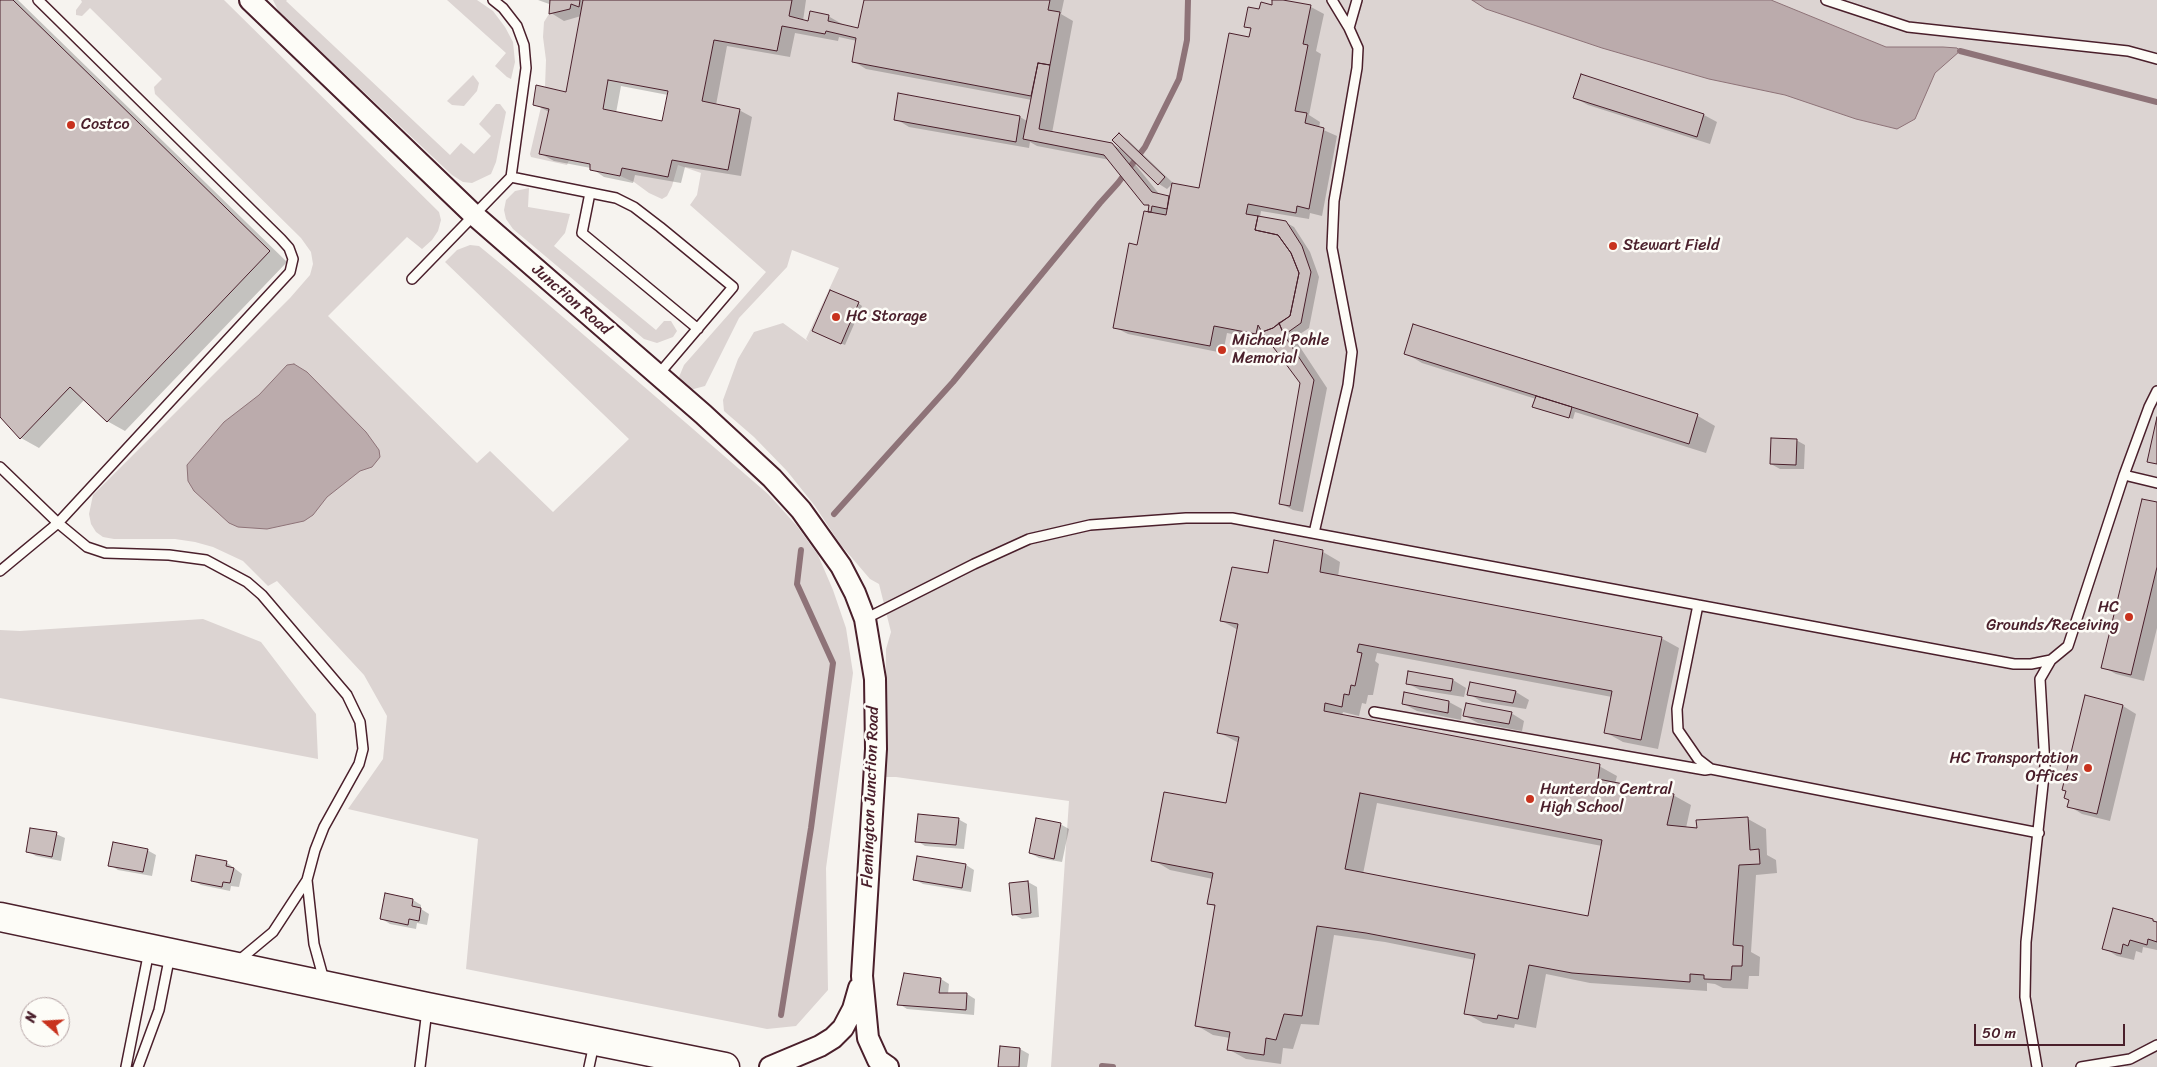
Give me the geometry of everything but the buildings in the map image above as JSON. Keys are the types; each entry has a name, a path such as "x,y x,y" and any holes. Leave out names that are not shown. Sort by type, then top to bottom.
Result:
{"highway":[{"path":"0,917 427,1007 592,1054 725,1067"}],"street":[{"name":"Junction Road","path":"250,0 474,215 703,414 772,478 801,510 841,566 866,619"},
{"name":"Flemington Junction Road","path":"862,976 876,749 875,680 866,619"},
{"path":"770,1067 820,1046 833,1038 843,1028 853,1008 862,976"},
{"path":"862,976 868,1038 878,1060 888,1067"}],"lane":[{"path":"0,571 58,523 290,272 294,259 289,248 281,238 38,0"},
{"path":"412,279 511,177 526,68 524,45 517,26 503,8 493,0"},
{"path":"1314,533 1348,385 1352,352 1332,248 1334,201 1357,68 1358,48 1350,28 1332,0"},
{"path":"1350,28 1357,0"},
{"path":"1826,0 1908,26 2128,51 2157,59"},
{"path":"511,177 616,198 634,207 733,287 658,375"},
{"path":"590,193 582,233 698,329"},
{"path":"2036,1067 2024,997 2026,942 2045,766 2040,679 2051,660 2068,646 2124,475 2149,407 2157,391"},
{"path":"0,467 58,523 87,547 105,553 169,554 206,560 247,582 262,595 348,695 360,722 363,749 355,772 324,827 314,850 307,880 314,944 325,985"},
{"path":"2124,475 2157,483"},
{"path":"866,619 1028,539 1090,525 1176,518 1232,518 2014,664 2031,664 2051,660"},
{"path":"1698,605 1678,708 1678,730 1698,759 1711,769"},
{"path":"1374,712 1705,770 1711,769 2038,833"},
{"path":"233,965 273,932 307,880"},
{"path":"126,1067 160,951"},
{"path":"138,1067 159,1010 160,951"},
{"path":"420,1067 427,1007"},
{"path":"2081,1067 2130,1059 2157,1045"}],"shaded area":[{"path":"81,0 224,0 439,212 441,220 438,231 432,240 422,249 407,237 328,316 477,463 490,451 553,512 629,439 445,262 457,250 470,245 479,246 507,269 768,494 797,526 818,555 846,628 853,673 826,868 828,990 796,1026 767,1029 466,969 478,839 348,809 383,759 387,716 364,675 277,581 268,586 243,561 213,547 195,542 175,539 114,539 103,537 96,532 91,524 89,514 93,495 290,298 310,275 313,264 311,252 301,238 155,94 154,87 162,79 90,8 82,16 76,15 76,10 82,2"},
{"path":"273,0 287,0 450,155 461,143 474,154 491,136 479,124 496,104 500,104 506,112 496,162 491,174 472,183 463,182 452,175 279,12"},
{"path":"447,0 477,0 493,11 513,42 515,62 511,79 495,66 506,53"},
{"path":"580,0 583,0 566,92 545,87 544,22 549,14 571,4 579,7"},
{"path":"792,0 864,0 858,28 828,21 829,15 810,11 808,21 789,16"},
{"path":"1050,0 2157,0 2157,1067 1051,1067 1069,801 885,777 886,649 891,632 879,584 870,579 840,544 815,506 787,471 754,437 724,411 723,400 738,359 754,332 783,323 809,342 806,339 839,268 792,250 787,267 739,318 705,386 690,390 679,377 684,365 766,272 690,205 697,195 701,173 678,165 672,186 667,196 662,199 620,176 622,168 668,176 672,160 728,170 740,109 702,101 714,40 782,26 825,34 826,31 856,38 852,62 1031,96 1038,63 1050,65 1060,12 1048,10","holes":["898,93 1020,116 1016,141 894,118"]},
{"path":"1472,0 1771,0 1886,47 1943,47 1957,48 1960,51 1935,73 1915,119 1897,129 1856,119 1785,95 1709,79 1602,48 1486,9"},
{"path":"473,75 479,83 477,91 464,106 452,105 447,101"},
{"path":"541,107 549,109 539,154 569,160 567,165 531,157 530,154"},
{"path":"529,188 528,207 570,214 565,233 554,246 656,330 664,321 671,321 677,331 673,337 657,343 644,339 513,229 506,219 504,210 506,200 515,191"},
{"path":"294,364 307,372 366,432 379,450 380,457 372,467 360,471 327,497 313,515 304,521 267,529 238,527 229,523 194,491 188,481 187,465 224,422 259,395 287,365"},
{"path":"203,619 261,642 316,714 318,759 0,698 0,630 20,631"}],"waterway":[{"path":"834,514 953,382 1118,183 1145,147 1179,79 1187,40 1188,0"},
{"path":"1960,51 2157,102"},
{"path":"781,1015 811,828 833,663 797,584 801,550"},
{"path":"1102,1066 1113,1067"}],"place":[{"name":"Costco","path":"71,125"},
{"name":"Stewart Field","path":"1613,246"},
{"name":"HC Storage","path":"836,317"},
{"name":"Michael Pohle Memorial","path":"1222,350"},
{"name":"HC Grounds/Receiving","path":"2129,617"},
{"name":"HC Transportation Offices","path":"2088,768"},
{"name":"Hunterdon Central High School","path":"1530,799"}]}
